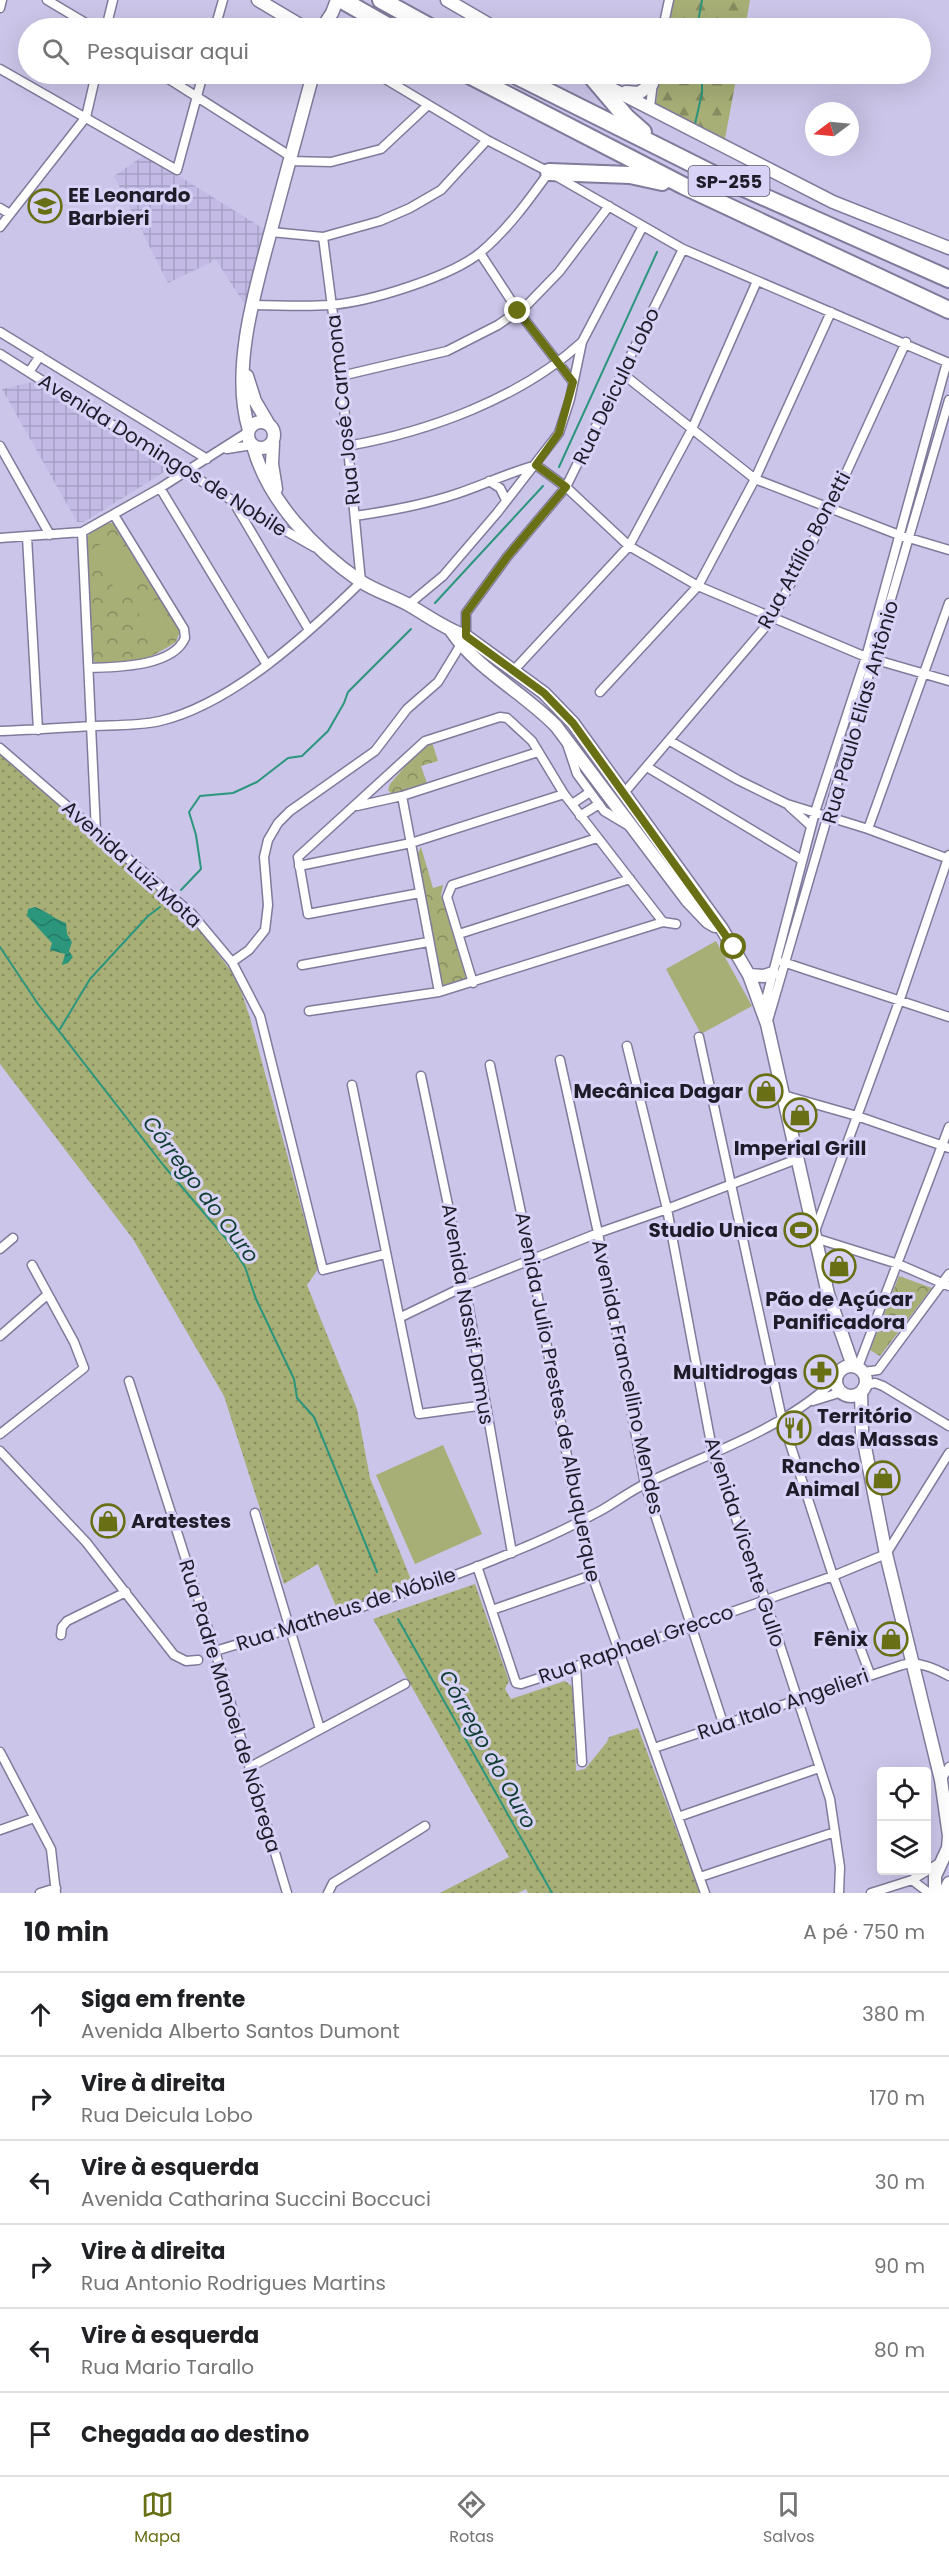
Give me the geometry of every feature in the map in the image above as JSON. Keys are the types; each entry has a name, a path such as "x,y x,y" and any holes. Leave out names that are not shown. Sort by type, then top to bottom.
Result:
{"highway":[{"path":"381,0 414,18"},
{"path":"336,5 367,18"},
{"name":"SP-255","path":"486,84 684,186 947,310"},
{"name":"SP-255","path":"533,84 719,177 949,279"},
{"path":"595,84 642,131 719,177"},
{"path":"549,172 630,175 684,186"},
{"path":"919,266 949,274"}],"street":[{"path":"0,8 2,0"},
{"path":"47,0 77,18"},
{"path":"108,18 113,0"},
{"path":"218,18 223,0"},
{"path":"258,0 288,18"},
{"path":"447,0 478,18"},
{"path":"665,18 669,0"},
{"path":"328,18 336,5"},
{"path":"1,72 18,81"},
{"path":"24,84 177,170 200,84"},
{"path":"0,227 86,117 94,84"},
{"path":"176,84 290,158 331,162 381,149 427,106"},
{"path":"310,84 251,306 242,402 252,446 262,473 293,519 326,555 362,582 408,604 452,632 538,708 566,738 590,792 601,808 632,827"},
{"path":"393,84 427,106 549,172 683,249 906,342 948,362"},
{"path":"604,84 833,202 949,248"},
{"path":"618,91 633,94 646,84"},
{"path":"650,107 652,84"},
{"path":"271,232 323,237 380,221 410,208 441,190 487,140"},
{"path":"251,306 332,305 396,291 435,277 480,253 517,216 549,172"},
{"path":"340,376 447,351 498,325 518,311 560,272 609,206"},
{"path":"0,208 10,214"},
{"path":"408,604 425,593 443,576 536,465 559,433 582,342 643,226"},
{"name":"Rua José Carmona","path":"323,237 362,582"},
{"name":"Rua Deicula Lobo","path":"463,641 466,613 507,557 566,487 683,249"},
{"path":"480,253 518,311 573,382"},
{"path":"514,670 629,546 692,429 757,281"},
{"path":"600,692 698,586 756,479 831,312"},
{"name":"Avenida Domingos de Nobile","path":"0,332 207,459"},
{"path":"347,446 392,438 475,410 559,363 582,342"},
{"name":"Rua Attílio Bonetti","path":"624,793 772,619 831,506 906,342"},
{"name":"Avenida Domingos de Nobile","path":"0,354 233,501 326,555"},
{"path":"29,372 40,356"},
{"name":"Rua Paulo Elias Antônio","path":"767,1024 829,816 871,658 899,535 948,362"},
{"path":"244,364 250,390 275,434 272,464 278,496"},
{"path":"623,374 756,479 831,506 899,535 949,550"},
{"name":"Rua Paulo Elias Antônio","path":"763,1011 811,826 871,658 910,538 949,399"},
{"path":"2,541 82,532 188,471 259,422 268,423"},
{"path":"223,449 252,446 266,448 273,443"},
{"path":"0,446 50,535"},
{"path":"536,465 566,487 629,546 698,586 772,619 871,658 949,681"},
{"path":"355,516 407,508 536,465"},
{"path":"489,481 500,488 506,500"},
{"path":"160,488 267,665"},
{"path":"233,501 309,630"},
{"path":"90,669 148,664 180,646 185,638 184,631 114,515"},
{"path":"82,532 93,726 96,832"},
{"path":"27,537 38,730"},
{"path":"0,731 159,721 184,713 224,692 267,665 362,582"},
{"path":"868,829 926,673 949,603"},
{"path":"463,641 514,670 544,693 573,723 722,929 749,975 763,1011 828,1294 841,1336 858,1368 863,1388 862,1432 886,1554 941,1780 948,1836 946,1859 934,1876 935,1893"},
{"path":"232,962 249,950 266,930 268,905 264,857 268,840 278,823 290,811 375,751 407,710 438,682 463,641"},
{"path":"420,893 308,914 298,857 425,741 500,717 507,718 532,741 564,794 663,922"},
{"path":"670,741 738,780 787,804 829,816 949,858 814,1236"},
{"name":"Avenida Luiz Mota","path":"0,748 192,914 232,962 260,1016 323,1270 386,1254"},
{"path":"356,806 402,796 538,752"},
{"path":"582,770 598,757"},
{"path":"647,766 802,860"},
{"path":"582,770 615,804 687,900 708,922 722,929"},
{"path":"379,784 388,799"},
{"path":"572,804 590,792"},
{"path":"580,816 615,804 624,793"},
{"path":"299,866 411,843 564,794"},
{"path":"402,796 439,992"},
{"path":"787,804 811,826"},
{"path":"473,983 447,897 452,885 597,838"},
{"path":"459,934 630,879"},
{"path":"309,1011 439,992 663,922 676,924"},
{"path":"302,965 428,942"},
{"path":"749,975 764,976 775,966 787,963 949,1017"},
{"path":"699,1037 782,1419 833,1576 870,1674"},
{"name":"Avenida Vicente Gullo","path":"627,1046 667,1209 713,1454 765,1599 830,1799 840,1868 839,1893"},
{"name":"Avenida Francellino Mendes","path":"560,1060 598,1233 645,1484 723,1723"},
{"name":"Avenida Julio Prestes de Albuquerque","path":"490,1065 531,1260 579,1521 592,1575 705,1893"},
{"name":"Avenida Nassif Damus","path":"421,1076 465,1286 512,1553"},
{"path":"352,1085 419,1414 485,1406"},
{"path":"783,1095 857,1116 946,1147"},
{"path":"858,1368 946,1147 949,1127"},
{"path":"401,1317 465,1286 598,1233 797,1159"},
{"path":"812,1401 838,1375 858,1368 878,1370 947,1281 814,1236"},
{"path":"0,1249 13,1238"},
{"path":"0,1434 84,1368 74,1342 32,1265"},
{"path":"0,1336 47,1295"},
{"path":"841,1336 837,1386 844,1393 862,1432"},
{"name":"Rua Padre Manoel de Nóbrega","path":"129,1381 215,1651 287,1893"},
{"path":"812,1401 844,1393 854,1395 874,1383 883,1386 949,1426"},
{"name":"Rua Matheus de Nóbile","path":"215,1651 410,1591 512,1553 579,1521 645,1484 713,1454 812,1401"},
{"path":"0,1451 86,1542 174,1655 186,1661 198,1660"},
{"path":"886,1554 949,1453"},
{"path":"255,1513 320,1729"},
{"name":"Rua Raphael Grecco","path":"492,1610 516,1683 521,1684 619,1652 833,1576 886,1554"},
{"path":"477,1566 492,1610 592,1575"},
{"path":"61,1635 62,1627 67,1621 126,1592"},
{"path":"914,1663 936,1669 949,1676"},
{"name":"Rua Italo Angelieri","path":"654,1748 870,1674 914,1663"},
{"path":"576,1666 582,1762"},
{"path":"250,1767 405,1684"},
{"path":"935,1750 949,1755"},
{"path":"0,1752 51,1850 56,1891 40,1893"},
{"path":"941,1780 949,1767"},
{"path":"678,1817 819,1768"},
{"path":"0,1830 34,1818"},
{"path":"328,1893 333,1883 425,1826"},
{"path":"700,1877 835,1832"},
{"path":"871,1893 912,1880 946,1859"},
{"path":"912,1880 930,1893"},
{"path":"944,1893 949,1883"}],"shaded area":[{"path":"145,155 264,229 245,305 216,260 168,283 114,176"},
{"path":"37,381 171,466 84,522 77,522 2,389"}],"green space":[{"path":"674,0 750,0 747,18 671,18"},
{"path":"659,84 735,84 724,144 655,110"},
{"path":"107,523 115,523 180,631 176,642 146,658 130,662 96,664 92,658 86,538 91,532"},
{"path":"116,534 144,579 118,594 91,550"},
{"path":"154,600 170,627 154,638 137,611"},
{"path":"431,739 438,761 421,766 428,786 393,795 388,790 390,784"},
{"path":"0,750 190,917 237,979 250,1018 318,1269 307,1285 357,1409 370,1478 414,1587 338,1611 318,1564 284,1584 224,1396 133,1239 0,1064"},
{"path":"421,847 433,888 443,885 441,895 467,981 444,987 440,982 417,855"},
{"path":"716,941 752,1006 701,1034 666,969"},
{"path":"899,1276 932,1288 880,1356 870,1350"},
{"path":"443,1445 482,1534 415,1564 376,1475"},
{"path":"475,1584 509,1681 505,1689 511,1699 565,1681 573,1687 576,1771 585,1769 609,1737 638,1728 700,1893 528,1893 526,1889 518,1893 440,1893 509,1857 373,1619"}],"water":[{"path":"35,907 66,923 67,934 72,942 69,951 73,957 68,963 62,965 65,954 50,950 52,943 27,916 28,909"}],"waterway":[{"path":"699,18 702,0"},
{"path":"695,124 702,84"},
{"path":"559,467 657,252"},
{"path":"435,603 543,486"},
{"path":"181,890 201,869 196,835 189,812 200,796 233,793 257,782 288,758 302,756 328,731 348,692 411,629"},
{"path":"60,1029 90,979 148,916 160,907"},
{"name":"Córrego do Ouro","path":"0,947 38,1004 164,1166 228,1241 245,1267 256,1299 294,1379 297,1398 314,1417 377,1572"},
{"name":"Córrego do Ouro","path":"398,1619 552,1893"}],"place":[{"name":"EE Leonardo Barbieri","path":"45,206"},
{"name":"Mecânica Dagar","path":"766,1091"},
{"name":"Imperial Grill","path":"800,1115"},
{"name":"Studio Unica","path":"801,1230"},
{"name":"Pão de Açúcar Panificadora","path":"839,1266"},
{"name":"Multidrogas","path":"821,1372"},
{"name":"Território das Massas","path":"794,1428"},
{"name":"Rancho Animal","path":"883,1478"},
{"name":"Aratestes","path":"108,1521"},
{"name":"Fênix","path":"891,1639"}],"route":[{"path":"518,311 573,382 559,433 536,465 566,487 507,557 466,613 466,636 544,693 573,723 734,947"}]}
